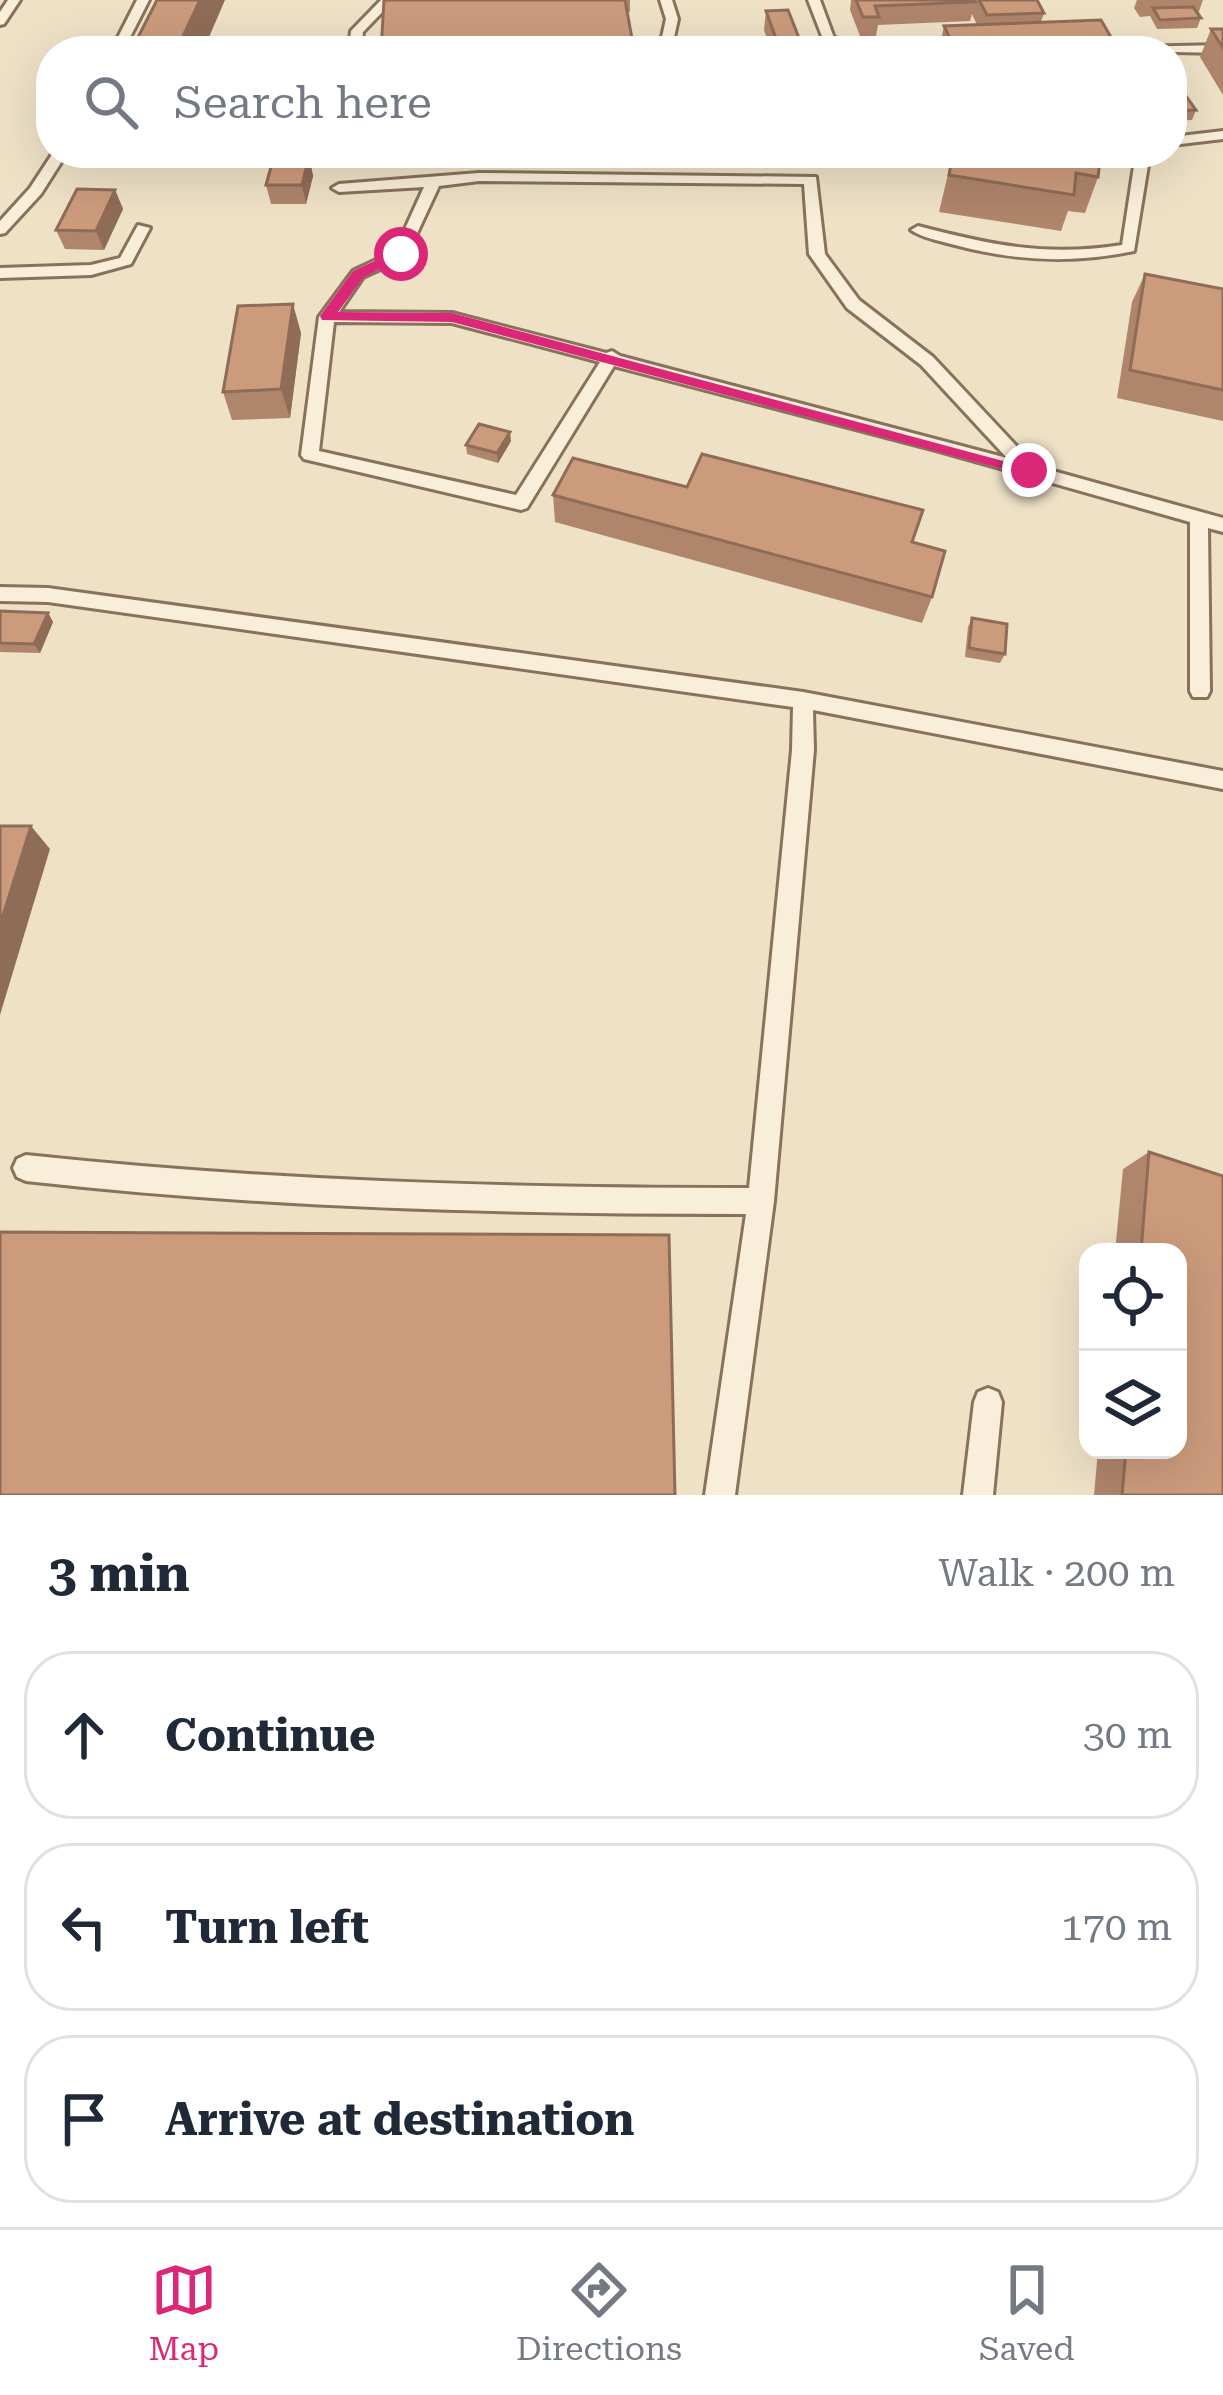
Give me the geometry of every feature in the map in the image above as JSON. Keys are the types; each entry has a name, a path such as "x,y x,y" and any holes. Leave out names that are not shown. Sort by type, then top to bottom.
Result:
{"lane":[{"path":"0,21 14,0"},
{"path":"124,36 142,0"},
{"path":"356,36 388,0"},
{"path":"666,0 672,19 668,36"},
{"path":"814,0 827,36"},
{"path":"1187,49 1223,49"},
{"path":"1187,139 1223,135"},
{"path":"0,230 50,168"},
{"path":"918,230 990,252 1066,260 1129,248 1141,168"},
{"path":"338,188 479,177 811,180 817,254 853,304 927,361 1029,470"},
{"path":"433,182 401,254 358,274 327,316 310,455 520,502 612,356"},
{"path":"0,273 91,270 126,262 143,228"},
{"path":"327,316 452,317 612,356 1223,526"},
{"path":"1199,519 1200,691"},
{"path":"0,594 48,595 803,700 1223,781"},
{"path":"720,1495 761,1201 803,750 803,700"},
{"path":"26,1168 173,1186 619,1202 761,1201"},
{"path":"978,1495 988,1402"}],"building":[{"path":"157,0 200,0 183,36 139,36"},
{"path":"384,0 625,0 632,36 382,36"},
{"path":"856,0 975,2 875,6 879,17 863,17"},
{"path":"979,0 1037,0 1044,13 987,15"},
{"path":"1193,7 1201,18 1160,20 1153,8"},
{"path":"788,10 798,36 775,36 766,11"},
{"path":"1101,20 1110,36 949,36 944,26"},
{"path":"1211,29 1223,29 1223,48"},
{"path":"271,168 306,168 302,185 266,185"},
{"path":"950,168 1099,168 1098,177 1076,173 1074,195 949,175"},
{"path":"77,189 115,190 96,231 56,230"},
{"path":"1145,274 1223,289 1223,390 1130,370"},
{"path":"293,304 281,389 223,392 238,306"},
{"path":"479,424 510,432 497,453 466,445"},
{"path":"702,454 923,510 912,542 945,551 932,597 553,495 573,458 687,487"},
{"path":"0,611 48,613 34,644 0,643"},
{"path":"972,618 1007,624 1005,654 969,648"},
{"path":"0,826 31,826 0,925"},
{"path":"1149,1152 1223,1176 1223,1495 1122,1495 1125,1459 1187,1459 1187,1243 1142,1243"},
{"path":"0,1232 669,1235 675,1495 0,1495"}],"route":[{"path":"401,254 358,274 327,316 452,317 1029,470"}]}
